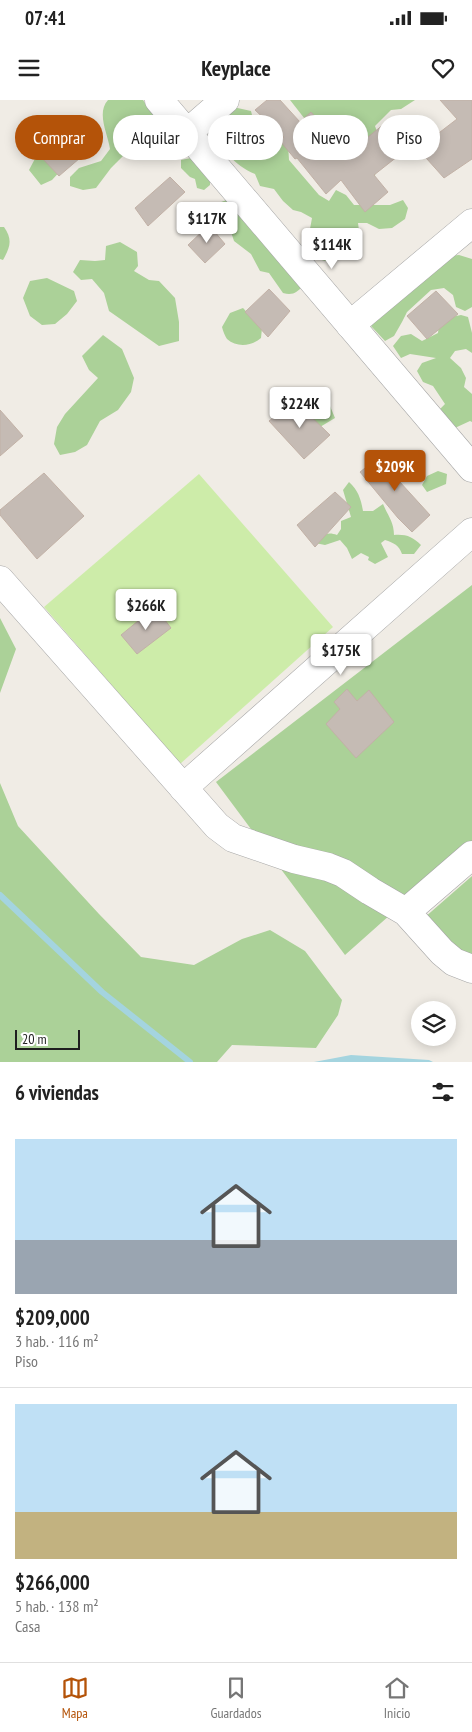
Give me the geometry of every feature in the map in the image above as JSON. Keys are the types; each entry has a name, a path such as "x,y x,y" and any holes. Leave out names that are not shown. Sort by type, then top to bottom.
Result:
{"street":[{"path":"159,100 172,115"},
{"path":"198,123 225,100"},
{"path":"198,146 472,468"},
{"path":"350,325 472,223"},
{"path":"183,788 472,532"},
{"path":"0,580 217,826 233,838 294,859 328,867 343,873 370,892 406,912 442,952 454,962 472,969"},
{"path":"406,912 472,855"}],"green space":[{"path":"108,100 143,100 151,112 156,115 113,115 113,160 119,160 96,188 83,190 70,186 70,177 79,168 103,160 110,149 103,117"},
{"path":"290,100 415,100 401,109 391,110 386,115 378,115 378,123 375,126 378,145 374,181 358,160 368,160 368,115 302,115"},
{"path":"233,107 251,111 252,115 225,115"},
{"path":"287,128 289,160 319,195 329,201 336,190 346,195 354,205 390,205 403,200 408,208 405,219 392,228 379,229 367,223 358,223 360,238 349,245 340,243 338,250 326,261 317,259 310,229 312,218 293,210 274,189 260,186 255,174 234,161 283,160 283,130"},
{"path":"34,160 56,160 64,167 52,180 41,185 29,170"},
{"path":"181,160 193,160 210,178 210,185 204,190 197,188 195,179 190,177 181,168"},
{"path":"229,199 303,286 297,292 292,294 283,293 269,273 260,271 251,254 234,241 231,232 220,221 216,204"},
{"path":"0,227 4,227 9,236 9,247 3,260 0,259"},
{"path":"120,242 137,252 138,266 134,271 149,280 159,281 175,298 179,322 179,341 159,346 109,311 104,293 92,279 81,280 73,272 80,260 105,260 106,246"},
{"path":"459,255 472,259 472,307 465,311 456,307 453,295 444,288 431,290 407,312 394,336 385,341 371,326 381,310 423,282 424,274 448,256"},
{"path":"47,278 74,291 77,301 67,314 55,324 42,325 30,316 23,298 30,281"},
{"path":"243,308 262,328 261,338 253,343 240,345 227,339 222,327 230,313"},
{"path":"461,315 468,317 472,333 472,353 466,349 455,351 450,358 461,368 466,378 464,387 472,394 472,422 446,428 440,419 440,409 445,404 433,386 423,382 417,371 422,363 436,358 410,354 401,358 393,346 401,336 411,334 422,341 438,333 439,324 451,317"},
{"path":"103,335 122,349 134,378 131,392 118,410 100,421 87,445 75,452 60,455 54,444 57,427 65,414 98,378 89,370 82,356"},
{"path":"319,402 330,406 335,418 320,427 307,415 308,406"},
{"path":"438,471 447,474 446,484 427,492 422,485 427,476"},
{"path":"199,474 333,627 180,764 44,607"},
{"path":"349,482 359,495 363,511 373,511 383,504 392,523 394,535 409,537 421,545 414,554 402,554 396,545 385,540 381,543 388,557 375,564 368,560 369,557 361,553 352,559 347,548 340,540 325,545 315,543 325,534 337,535 341,529 341,521 351,517 343,490"},
{"path":"472,585 472,842 345,955 216,782"},
{"path":"0,618 16,649 0,693"},
{"path":"0,783 18,826 141,957 194,965 242,939 270,930 305,951 342,1000 338,1015 316,1048 232,1045 217,1062 0,1062"},
{"path":"472,876 472,959 408,932"}],"water":[{"path":"351,1055 429,1060 433,1062 314,1062"}],"building":[{"path":"267,100 280,100 294,115 293,157 283,145 283,115 260,115 255,110"},
{"path":"440,100 472,100 472,159 444,178 428,160 440,160 440,132 457,119"},
{"path":"378,129 378,160 393,160 374,175 388,192 365,212 341,180 326,194 299,160 368,160 368,137"},
{"path":"44,160 78,160 59,176"},
{"path":"170,177 185,192 148,226 135,208"},
{"path":"209,225 225,244 205,263 188,245"},
{"path":"269,289 290,311 268,337 245,312"},
{"path":"436,291 458,314 427,339 407,316"},
{"path":"295,401 330,435 304,459 269,421"},
{"path":"0,410 23,436 0,456"},
{"path":"384,453 406,474 399,481 430,515 412,532 360,472"},
{"path":"44,473 84,516 37,559 0,515 0,510"},
{"path":"335,492 351,507 315,547 297,525"},
{"path":"155,607 171,628 137,654 121,635"},
{"path":"347,689 357,701 369,690 394,722 356,758 326,724 340,709 334,702"}],"waterway":[{"path":"0,895 102,992 190,1062"}]}
